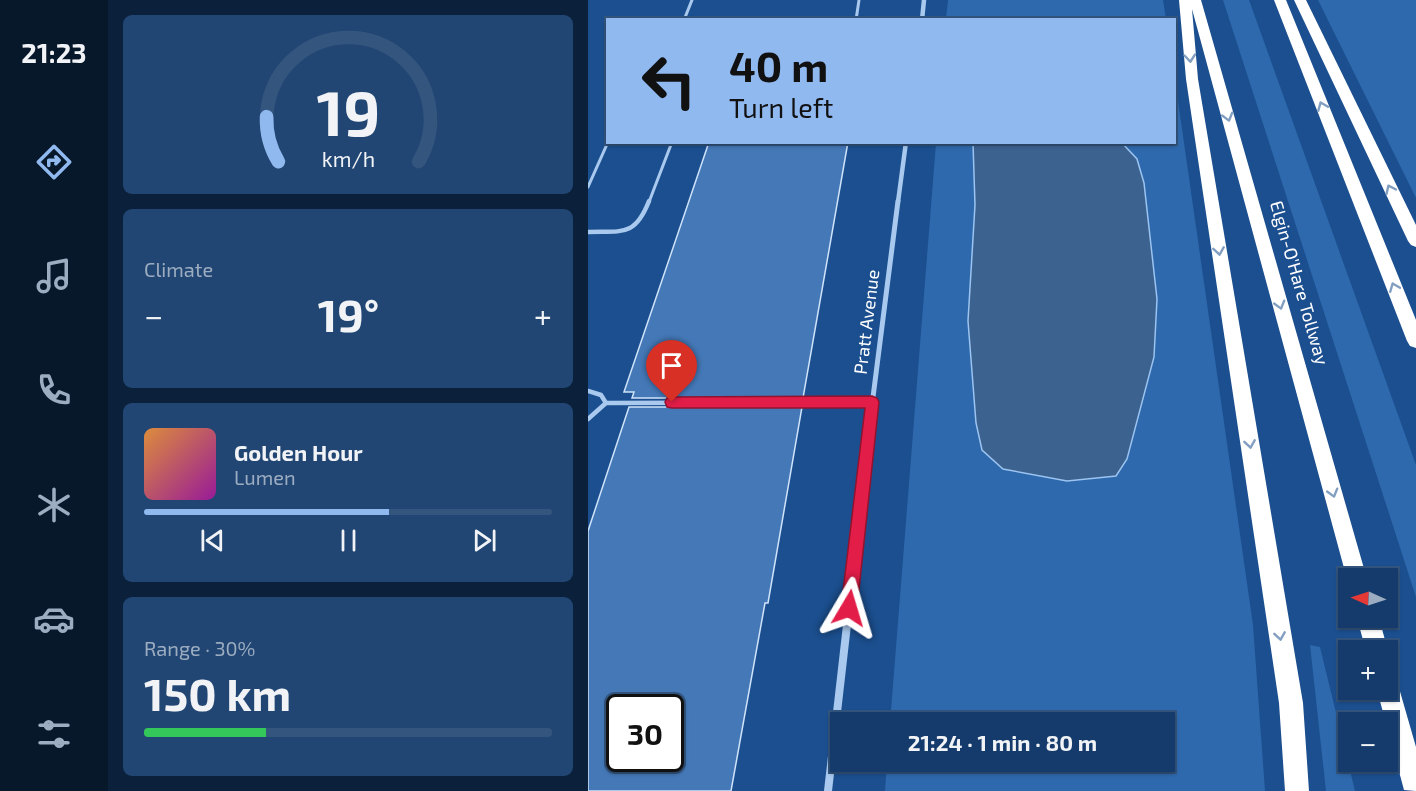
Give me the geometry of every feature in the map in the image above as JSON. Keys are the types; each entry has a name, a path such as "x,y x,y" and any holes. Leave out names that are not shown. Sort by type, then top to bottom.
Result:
{"highway":[{"path":"1185,0 1192,79 1291,703 1297,791"},
{"name":"Elgin-O'Hare Tollway","path":"1195,0 1354,568"},
{"path":"1280,0 1416,341"},
{"path":"1300,0 1416,241"},
{"path":"1391,700 1416,790"}],"street":[{"path":"922,18 924,0"},
{"name":"Pratt Avenue","path":"828,791 872,402 906,144"}],"lane":[{"path":"685,18 692,0"},
{"path":"855,18 859,0"},
{"path":"588,187 608,144"},
{"path":"588,232 625,231 642,219 671,144"},
{"path":"588,392 601,395 606,403"},
{"path":"588,419 606,403 872,402"}],"shaded area":[{"path":"948,0 1163,0 1166,18 946,18"},
{"path":"1223,0 1249,0 1416,465 1416,597"},
{"path":"1318,0 1416,0 1416,198"},
{"path":"1176,87 1253,625 1265,791 885,791 886,772 1175,772 1175,712 891,712 936,144 973,144 975,205 968,321 1003,469 1067,481 1127,459 1154,357 1157,299 1137,159 1123,144 1176,144"},
{"path":"973,144 1123,144 1137,159 1144,183 1157,299 1154,357 1127,459 1116,476 1067,481 1003,469 982,450 976,423 968,321 975,205"},
{"path":"1310,645 1320,647 1338,721 1338,772 1350,772 1355,791 1326,791"}],"building":[{"path":"708,144 848,144 803,398 632,398 634,392 624,392"},
{"path":"629,407 802,407 768,603 765,603 731,791 588,791 588,531"}],"route":[{"path":"672,402 872,402 849,608"}]}
